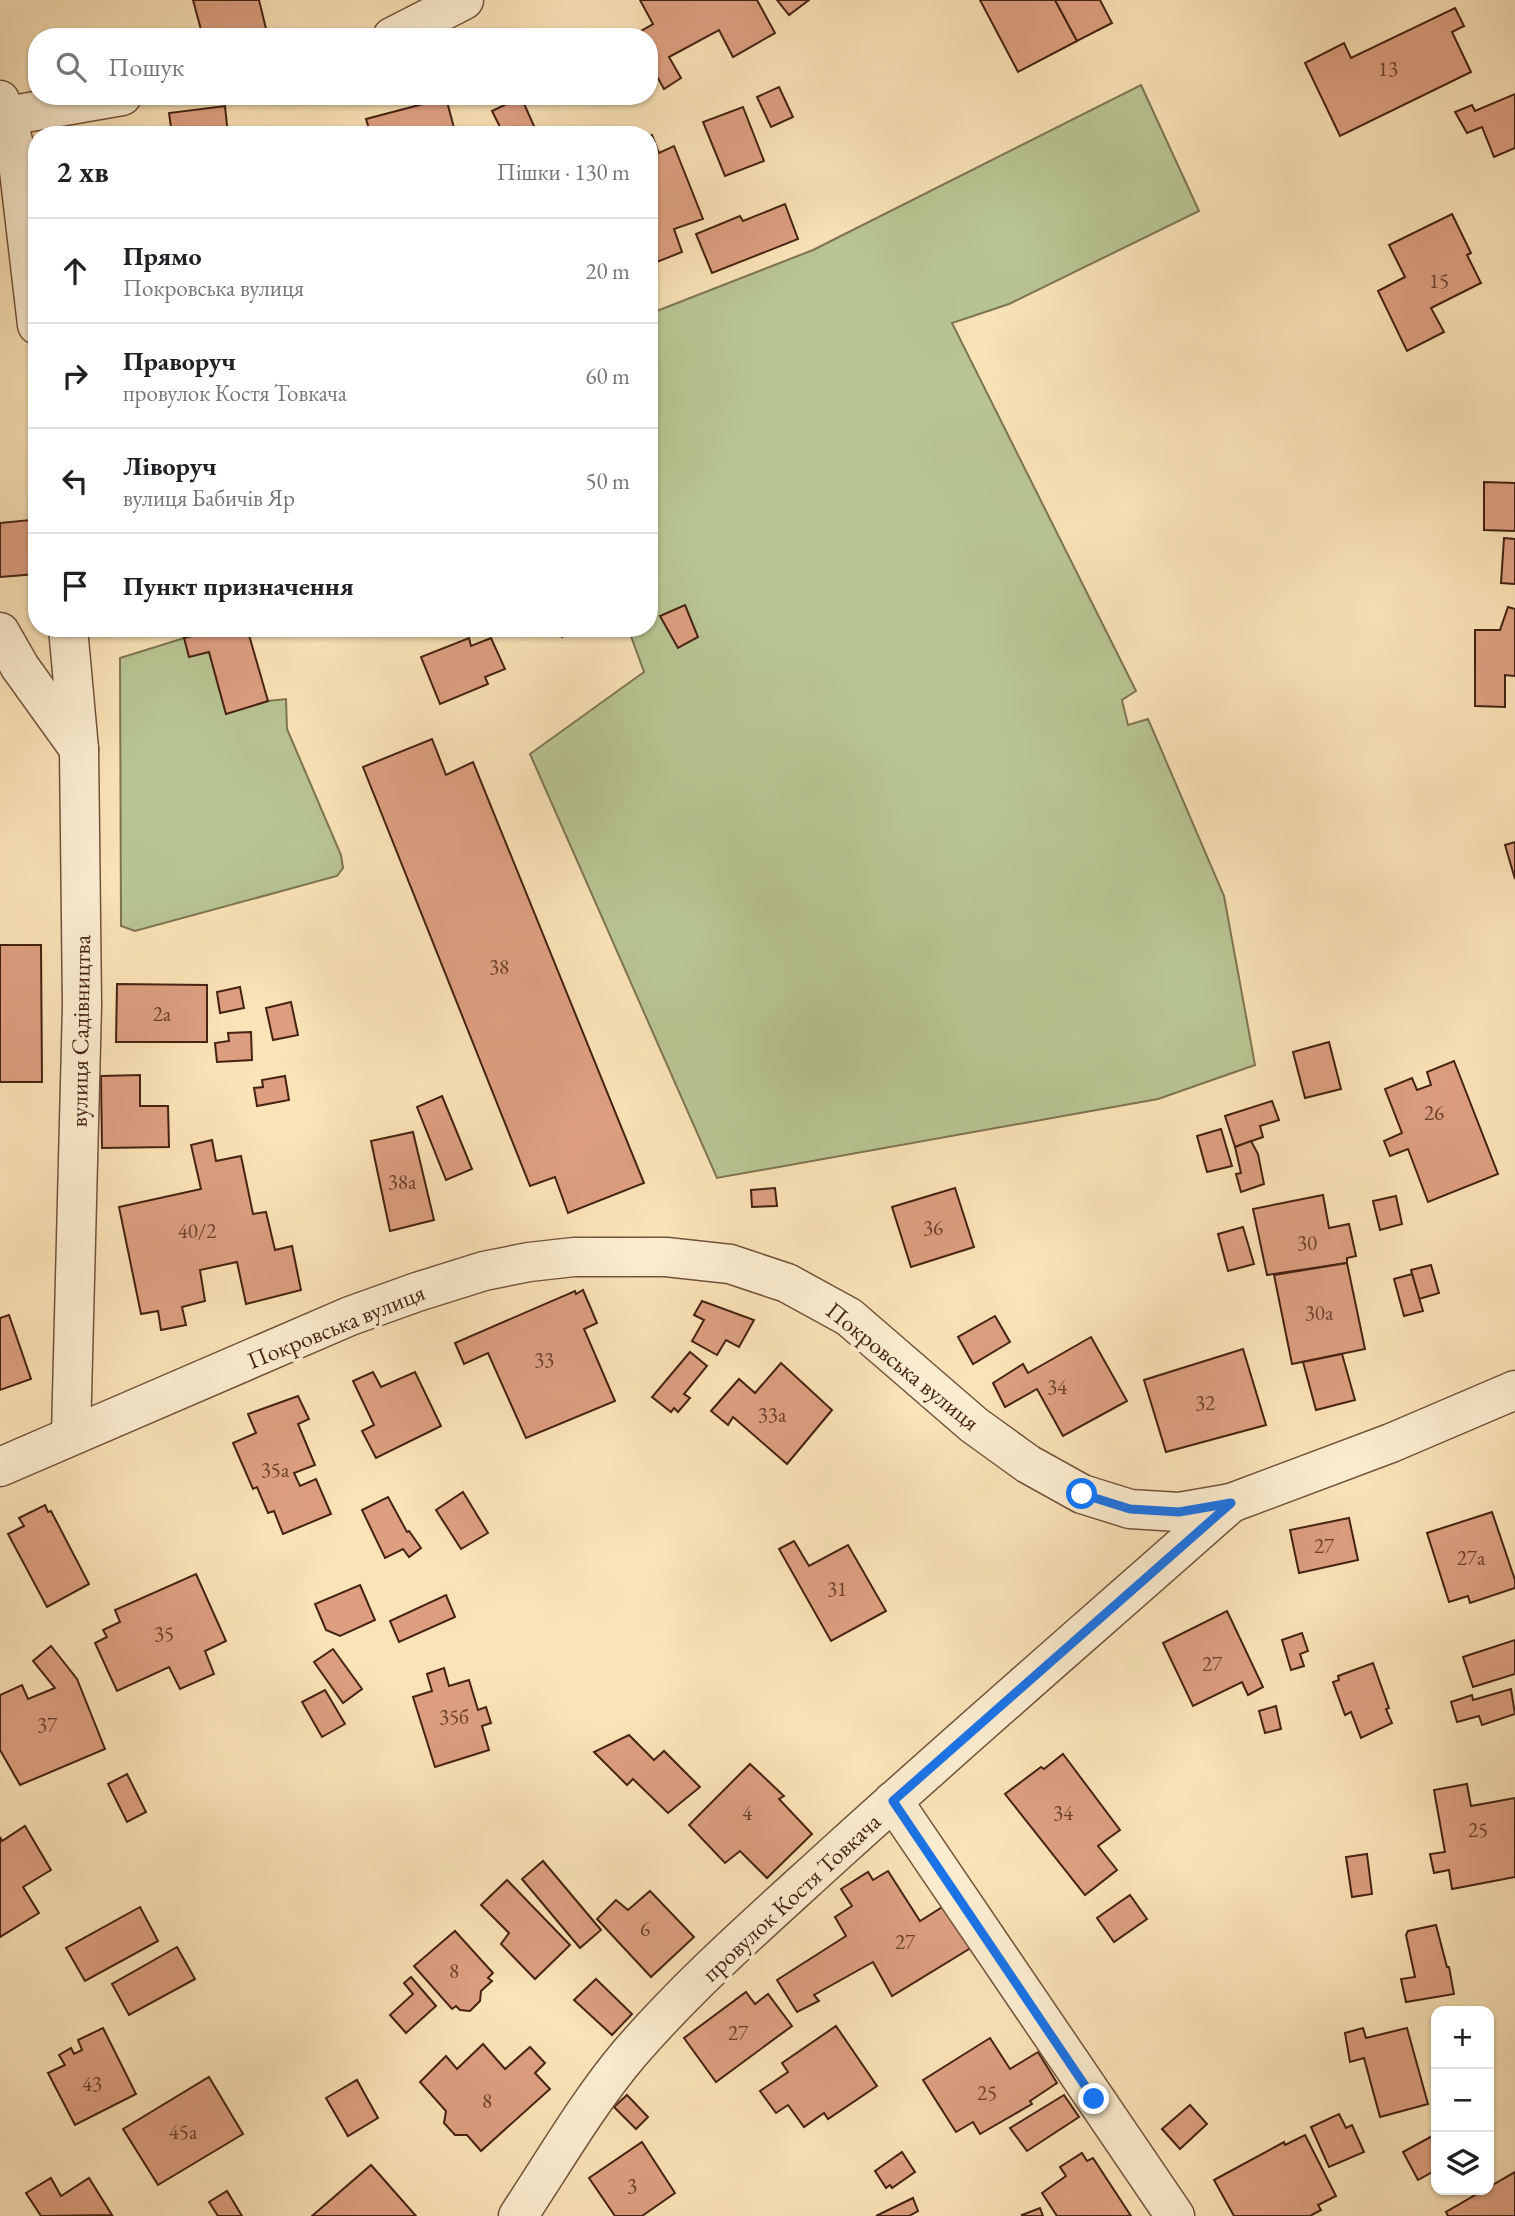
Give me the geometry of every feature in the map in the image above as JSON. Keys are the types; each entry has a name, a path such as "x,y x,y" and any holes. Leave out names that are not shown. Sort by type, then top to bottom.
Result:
{"street":[{"path":"410,28 464,0"},
{"path":"28,248 18,162 4,108 34,105"},
{"path":"0,632 20,667 79,749"},
{"name":"вулиця Садівництва","path":"69,637 79,749 82,1004 71,1435"},
{"name":"Покровська вулиця","path":"0,1467 350,1316 484,1271 574,1257 666,1257 730,1264 787,1283 849,1317 974,1424 1028,1464 1082,1494 1130,1509 1179,1512 1231,1503 1391,1443 1515,1390"},
{"name":"провулок Костя Товкача","path":"518,2216 596,2097 663,2017 777,1907 893,1801 1231,1503"},
{"path":"893,1801 1175,2216"}],"green space":[{"path":"1141,85 1199,211 1009,304 952,323 1136,691 1122,700 1128,725 1148,719 1224,896 1255,1065 1158,1099 717,1178 530,754 644,672 631,637 658,637 658,310 813,250"},
{"path":"184,638 209,652 226,714 268,701 286,699 287,729 341,855 343,868 337,876 135,931 121,926 120,658"}],"building":[{"path":"193,0 259,0 266,28 201,28"},
{"path":"640,0 757,0 775,33 733,57 719,30 669,57 681,78 664,89 658,78 658,28 646,28 653,24"},
{"path":"777,0 809,0 789,15"},
{"path":"980,0 1055,0 1077,41 1018,72"},
{"path":"1055,0 1100,0 1112,23 1077,41"},
{"path":"1455,8 1464,26 1452,32 1471,72 1340,136 1305,63 1344,43 1351,58"},
{"path":"779,87 793,117 771,127 757,97"},
{"path":"1515,94 1515,148 1494,157 1482,127 1467,133 1455,112 1472,105 1475,111"},
{"path":"419,105 448,105 454,126 368,126 366,119"},
{"path":"504,105 525,105 534,126 500,126 492,111"},
{"path":"225,106 227,126 171,126 169,113"},
{"path":"743,107 764,161 725,176 703,122"},
{"path":"674,146 703,219 674,229 682,252 658,261 658,150 659,153"},
{"path":"785,204 798,239 712,273 696,234 740,216 743,221"},
{"path":"1452,214 1471,253 1467,255 1481,283 1431,308 1444,332 1407,351 1378,291 1405,277 1389,245"},
{"path":"1484,482 1515,483 1515,531 1484,530"},
{"path":"28,520 28,575 0,577 0,523"},
{"path":"1504,538 1515,539 1515,584 1501,583"},
{"path":"685,605 698,637 678,648 660,616"},
{"path":"1508,607 1515,609 1515,676 1505,675 1505,707 1475,706 1475,630 1500,630"},
{"path":"250,637 268,701 226,714 209,652 189,657 184,638"},
{"path":"469,638 471,646 491,638 505,669 485,677 488,684 440,704 421,657"},
{"path":"432,739 446,775 473,762 644,1183 568,1213 555,1177 530,1186 363,767"},
{"path":"1515,842 1515,879 1505,845"},
{"path":"0,945 41,945 42,1082 0,1082"},
{"path":"117,984 207,985 207,1042 116,1042"},
{"path":"240,987 244,1008 220,1013 217,992"},
{"path":"291,1002 298,1035 273,1040 266,1008"},
{"path":"251,1032 252,1060 217,1062 215,1043 229,1041 228,1033"},
{"path":"1329,1042 1341,1089 1305,1098 1293,1052"},
{"path":"1454,1061 1498,1174 1428,1202 1408,1149 1390,1156 1384,1141 1402,1133 1385,1089 1412,1078 1417,1090 1431,1085 1427,1072"},
{"path":"140,1075 140,1106 168,1106 169,1147 102,1148 101,1076"},
{"path":"285,1076 289,1100 257,1106 254,1088 263,1087 262,1080"},
{"path":"442,1096 472,1169 446,1180 417,1107"},
{"path":"1272,1101 1279,1120 1260,1126 1263,1137 1235,1147 1225,1116"},
{"path":"1221,1129 1232,1166 1207,1172 1197,1136"},
{"path":"413,1132 434,1220 390,1231 371,1141"},
{"path":"212,1140 216,1161 241,1156 253,1214 266,1212 275,1250 292,1246 301,1290 246,1304 237,1262 200,1270 205,1301 182,1307 186,1325 161,1330 158,1311 141,1314 119,1207 201,1189 191,1145"},
{"path":"1251,1141 1258,1154 1264,1184 1241,1192 1236,1174 1241,1173 1235,1147"},
{"path":"775,1188 777,1206 752,1207 751,1190"},
{"path":"955,1188 974,1247 911,1267 892,1207"},
{"path":"1323,1195 1329,1228 1349,1224 1356,1256 1347,1258 1347,1263 1267,1275 1253,1209"},
{"path":"1396,1196 1402,1224 1380,1230 1373,1201"},
{"path":"1243,1227 1254,1264 1228,1271 1218,1234"},
{"path":"1347,1263 1365,1349 1292,1364 1274,1275"},
{"path":"1431,1265 1439,1293 1419,1299 1411,1270"},
{"path":"1412,1274 1423,1311 1404,1316 1394,1279"},
{"path":"583,1290 597,1323 584,1329 615,1401 526,1438 488,1353 464,1364 455,1343 575,1291 576,1294"},
{"path":"702,1301 754,1320 739,1347 726,1340 717,1355 692,1341 704,1320 694,1315"},
{"path":"9,1315 31,1379 0,1390 0,1318"},
{"path":"995,1316 1010,1342 973,1364 958,1337"},
{"path":"1091,1337 1127,1401 1063,1436 1037,1389 1005,1407 993,1383 1023,1364 1028,1373"},
{"path":"1243,1349 1266,1425 1166,1452 1144,1380"},
{"path":"690,1352 707,1366 684,1394 690,1398 678,1412 674,1408 671,1412 652,1397"},
{"path":"1342,1354 1355,1400 1316,1410 1303,1362"},
{"path":"781,1363 832,1410 787,1464 733,1417 728,1425 711,1411 739,1379 755,1393"},
{"path":"373,1372 381,1387 415,1372 441,1426 376,1458 362,1431 374,1425 353,1381"},
{"path":"298,1396 309,1419 298,1424 315,1465 294,1473 300,1486 316,1479 331,1514 283,1534 274,1511 268,1513 257,1487 253,1489 233,1443 256,1433 248,1414"},
{"path":"463,1492 488,1533 461,1549 436,1510"},
{"path":"388,1497 407,1532 409,1531 421,1548 409,1557 403,1549 385,1558 362,1510"},
{"path":"45,1505 48,1512 51,1511 89,1584 47,1607 8,1534 24,1526 19,1518"},
{"path":"1492,1512 1515,1580 1515,1588 1470,1603 1468,1596 1449,1602 1427,1533"},
{"path":"1349,1518 1358,1560 1299,1573 1290,1530"},
{"path":"794,1541 809,1566 848,1545 886,1611 831,1641 779,1549"},
{"path":"196,1574 226,1641 205,1651 214,1674 180,1689 169,1667 117,1691 95,1643 107,1637 103,1630 120,1622 115,1610"},
{"path":"360,1585 375,1620 340,1636 326,1630 315,1604"},
{"path":"446,1595 455,1617 399,1642 390,1621"},
{"path":"1227,1611 1263,1687 1248,1695 1242,1682 1193,1706 1163,1643"},
{"path":"1302,1633 1308,1651 1300,1654 1304,1666 1291,1670 1282,1640"},
{"path":"1515,1640 1515,1674 1473,1687 1463,1657"},
{"path":"51,1646 77,1679 105,1749 20,1785 0,1750 0,1695 22,1685 28,1699 55,1688 33,1661"},
{"path":"333,1649 362,1689 343,1703 314,1662"},
{"path":"1373,1663 1392,1723 1361,1738 1351,1712 1345,1715 1333,1682 1339,1680 1338,1676"},
{"path":"444,1668 449,1686 469,1680 478,1710 486,1707 491,1723 482,1726 489,1750 435,1767 413,1697 432,1691 427,1674"},
{"path":"1511,1689 1515,1714 1482,1725 1479,1716 1457,1722 1451,1702 1472,1695 1473,1700"},
{"path":"325,1690 345,1724 322,1737 302,1702"},
{"path":"1276,1706 1281,1729 1265,1733 1259,1711"},
{"path":"629,1735 654,1760 664,1751 700,1787 668,1813 633,1779 627,1785 594,1752"},
{"path":"1063,1754 1120,1830 1098,1846 1117,1870 1085,1895 1005,1794"},
{"path":"750,1764 784,1796 779,1799 812,1834 767,1878 740,1851 725,1863 689,1825"},
{"path":"127,1774 146,1812 127,1822 108,1784"},
{"path":"1467,1784 1471,1806 1515,1798 1515,1877 1452,1889 1449,1870 1434,1873 1430,1854 1445,1852 1434,1790"},
{"path":"25,1826 51,1870 23,1887 39,1913 0,1937 0,1837 2,1841"},
{"path":"1367,1854 1372,1894 1352,1897 1346,1857"},
{"path":"543,1861 601,1930 580,1948 522,1879"},
{"path":"888,1871 920,1921 947,1904 974,1946 892,1996 873,1962 814,1995 819,2001 797,2012 777,1980 846,1936 835,1917 852,1906 841,1889 868,1872 873,1880"},
{"path":"507,1880 570,1945 535,1979 501,1944 509,1933 481,1905"},
{"path":"650,1891 694,1937 651,1977 597,1919 616,1900 628,1910"},
{"path":"1130,1895 1147,1919 1114,1942 1097,1918"},
{"path":"140,1907 158,1941 85,1981 66,1948"},
{"path":"1436,1925 1454,1994 1406,2002 1401,1979 1415,1977 1406,1935 1408,1931"},
{"path":"455,1931 493,1973 488,1978 492,1981 481,1991 480,2001 470,2011 460,2010 456,2006 452,2009 414,1966"},
{"path":"177,1947 195,1979 129,2015 112,1984"},
{"path":"411,1977 436,2006 406,2033 390,2015 413,1994 404,1983"},
{"path":"596,1979 632,2014 612,2035 574,2000"},
{"path":"746,1992 755,2004 768,1994 792,2026 716,2082 684,2038"},
{"path":"836,2026 877,2086 828,2119 824,2113 804,2127 788,2105 776,2113 760,2091 788,2072 782,2063"},
{"path":"103,2028 136,2094 75,2125 48,2073 65,2065 59,2055 71,2048 74,2054 82,2050 78,2040"},
{"path":"1363,2028 1366,2038 1407,2028 1428,2104 1380,2117 1364,2058 1350,2062 1345,2033"},
{"path":"990,2038 1010,2069 1038,2052 1057,2083 1030,2101 1032,2104 980,2134 973,2122 956,2132 923,2080"},
{"path":"483,2044 505,2069 530,2047 545,2063 535,2073 550,2089 481,2151 467,2135 455,2135 444,2123 446,2111 420,2082 446,2056 457,2069"},
{"path":"209,2077 243,2134 158,2185 123,2129"},
{"path":"357,2080 378,2118 348,2136 326,2098"},
{"path":"627,2095 648,2117 636,2129 614,2107"},
{"path":"1064,2095 1079,2117 1027,2151 1010,2128"},
{"path":"1190,2105 1207,2124 1180,2149 1162,2129"},
{"path":"1339,2114 1346,2128 1352,2125 1364,2152 1329,2167 1311,2127"},
{"path":"1305,2135 1336,2196 1318,2205 1321,2210 1310,2216 1234,2216 1214,2180 1284,2142 1285,2145"},
{"path":"1431,2137 1431,2173 1418,2180 1403,2152"},
{"path":"642,2142 675,2193 642,2216 615,2216 589,2178"},
{"path":"902,2152 915,2172 892,2188 890,2185 886,2188 875,2171"},
{"path":"1082,2153 1087,2161 1093,2158 1131,2216 1057,2216 1042,2193 1066,2176 1060,2167"},
{"path":"371,2165 416,2216 312,2216"},
{"path":"1515,2172 1515,2216 1448,2216 1446,2212 1475,2195 1494,2195 1494,2184"},
{"path":"51,2178 61,2196 89,2178 112,2215 41,2216 26,2193"},
{"path":"227,2191 242,2216 218,2216 209,2202"},
{"path":"913,2198 918,2211 909,2216 876,2216"},
{"path":"1040,2208 1043,2216 1022,2215"}],"route":[{"path":"1082,1494 1130,1509 1179,1512 1231,1503 893,1801 1094,2099"}]}
